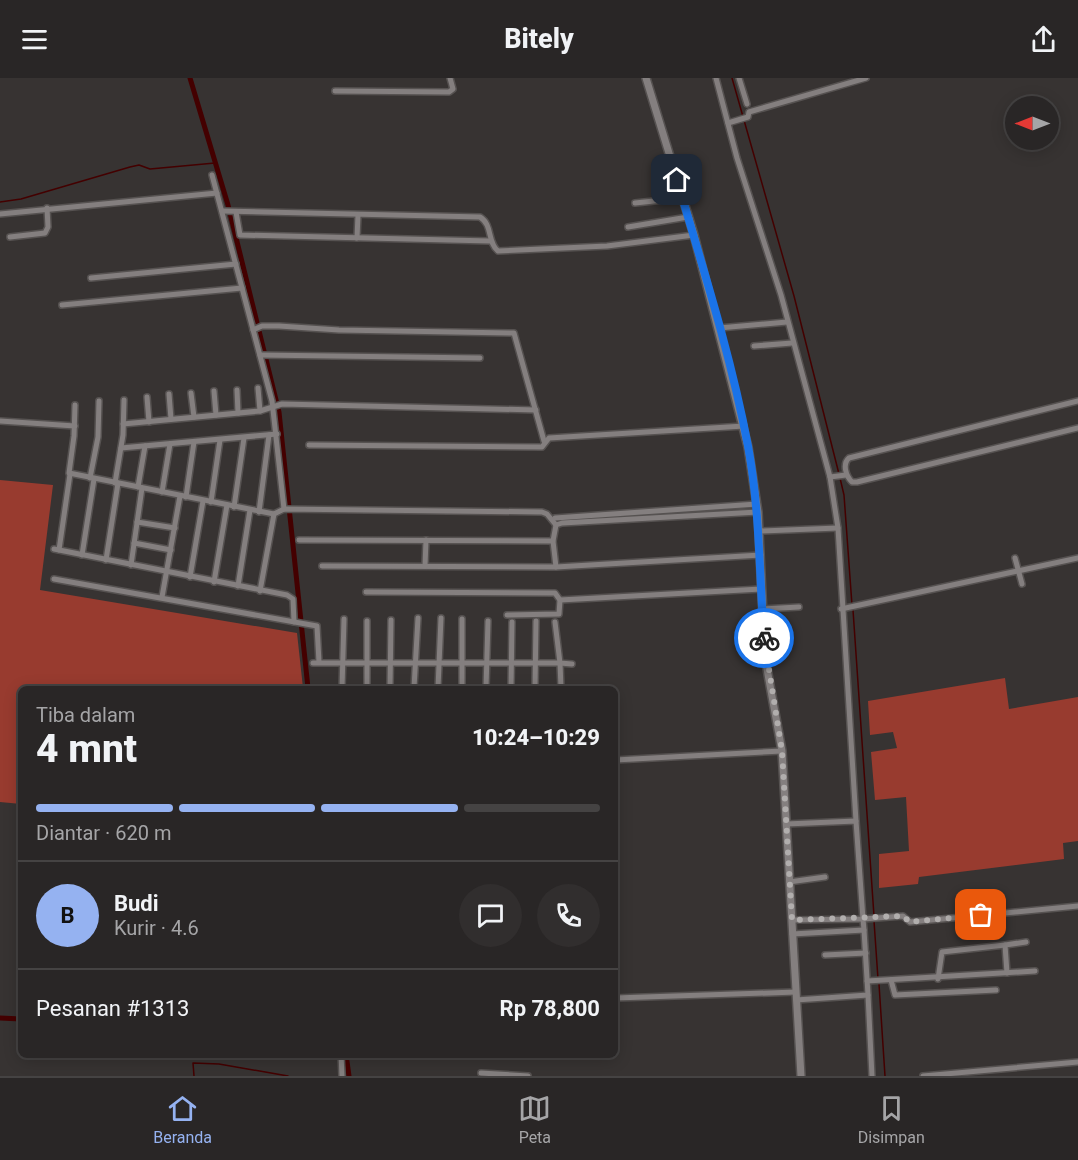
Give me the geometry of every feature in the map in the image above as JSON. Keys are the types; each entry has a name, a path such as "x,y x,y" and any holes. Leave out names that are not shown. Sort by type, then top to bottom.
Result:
{"street":[{"path":"335,91 449,93 453,89 450,78"},
{"path":"646,78 694,235 719,328 744,426 757,508 765,658 782,751 801,1076"},
{"path":"716,78 832,477 838,528 856,821 869,981 873,1076"},
{"path":"739,78 747,104"},
{"path":"730,122 748,117 749,112 866,78"},
{"path":"212,175 273,407 284,509"},
{"path":"0,214 217,193"},
{"path":"635,203 682,198"},
{"path":"10,237 45,233 48,227 46,208"},
{"path":"223,211 480,217 486,221 490,241 498,251 607,246 694,235"},
{"path":"235,212 240,235 490,241"},
{"path":"357,238 358,215"},
{"path":"628,227 688,217"},
{"path":"91,278 236,264"},
{"path":"62,305 242,288"},
{"path":"719,328 787,322"},
{"path":"254,330 262,326 339,330 511,332 516,336 520,349 544,441 542,447 309,445"},
{"path":"754,346 792,343"},
{"path":"260,355 480,358"},
{"path":"258,387 261,411"},
{"path":"237,390 238,413"},
{"path":"214,391 216,415"},
{"path":"191,393 194,417"},
{"path":"169,394 171,420"},
{"path":"147,397 148,422"},
{"path":"106,560 121,448 124,400"},
{"path":"82,555 98,437 99,401"},
{"path":"1078,401 849,458 845,462 845,475 852,482 857,482 1078,428"},
{"path":"123,424 261,411 282,404 536,410"},
{"path":"75,405 75,426 67,471 70,474 56,550 287,595 293,599 299,623"},
{"path":"0,421 75,426"},
{"path":"544,441 549,438 744,426"},
{"path":"121,448 277,434"},
{"path":"259,512 268,435"},
{"path":"234,507 244,438"},
{"path":"211,502 220,440"},
{"path":"162,597 194,442"},
{"path":"162,492 170,444"},
{"path":"131,565 145,446"},
{"path":"70,474 274,514 284,509 542,512 547,514 556,525 553,541 556,567"},
{"path":"832,477 845,475"},
{"path":"190,577 203,501"},
{"path":"214,582 227,506"},
{"path":"556,525 571,519 698,508 757,508"},
{"path":"698,508 699,516"},
{"path":"555,518 699,516 757,508"},
{"path":"238,586 250,510"},
{"path":"261,591 274,514"},
{"path":"137,522 175,528"},
{"path":"759,531 838,528"},
{"path":"299,540 553,541"},
{"path":"425,566 426,540"},
{"path":"134,543 171,550"},
{"path":"322,566 556,567 761,555"},
{"path":"1015,558 1022,584"},
{"path":"843,608 1078,558"},
{"path":"54,579 317,626 319,630 316,662 572,664"},
{"path":"560,600 761,589"},
{"path":"366,592 555,593 560,600 559,614 507,615"},
{"path":"762,609 799,607"},
{"path":"414,686 418,618"},
{"path":"438,686 441,618"},
{"path":"342,686 344,619"},
{"path":"462,619 462,686"},
{"path":"367,621 367,686"},
{"path":"390,686 391,621"},
{"path":"486,686 488,621"},
{"path":"535,686 536,621"},
{"path":"511,686 512,622"},
{"path":"555,622 561,686"},
{"path":"618,760 782,751"},
{"path":"786,824 856,821"},
{"path":"789,882 825,877"},
{"path":"792,920 903,916 910,922 1078,906"},
{"path":"852,919 852,930"},
{"path":"792,934 864,930"},
{"path":"938,979 942,952 1026,942"},
{"path":"1005,945 1006,973"},
{"path":"825,955 866,953"},
{"path":"869,981 938,979 1035,971"},
{"path":"891,980 895,995 996,990"},
{"path":"618,998 868,996"},
{"path":"341,1058 342,1076"},
{"path":"923,1076 1078,1062"},
{"path":"481,1073 528,1076"}],"shaded area":[{"path":"0,480 53,485 40,590 297,633 303,686 18,686 18,804 0,802"},
{"path":"1005,678 1009,709 1078,697 1078,841 1063,843 1064,859 919,877 918,884 879,888 879,854 909,851 906,797 875,800 871,752 897,748 893,732 870,735 868,701"}],"waterway":[{"path":"190,78 228,205 279,412 308,686"},
{"path":"732,78 794,296 839,474"},
{"path":"0,202 21,199 139,165 150,169 215,163"},
{"path":"840,478 844,495 852,605"},
{"path":"853,610 874,916"},
{"path":"874,921 878,979"},
{"path":"879,984 885,1076"},
{"path":"0,1018 18,1019"},
{"path":"347,1058 349,1076"},
{"path":"194,1076 193,1063 219,1064 288,1076"}],"way so far":[{"path":"764,638 765,658 782,751 792,920 905,916 910,922 981,915"}],"route":[{"path":"677,180 735,388 748,447 758,512 764,638"}]}
